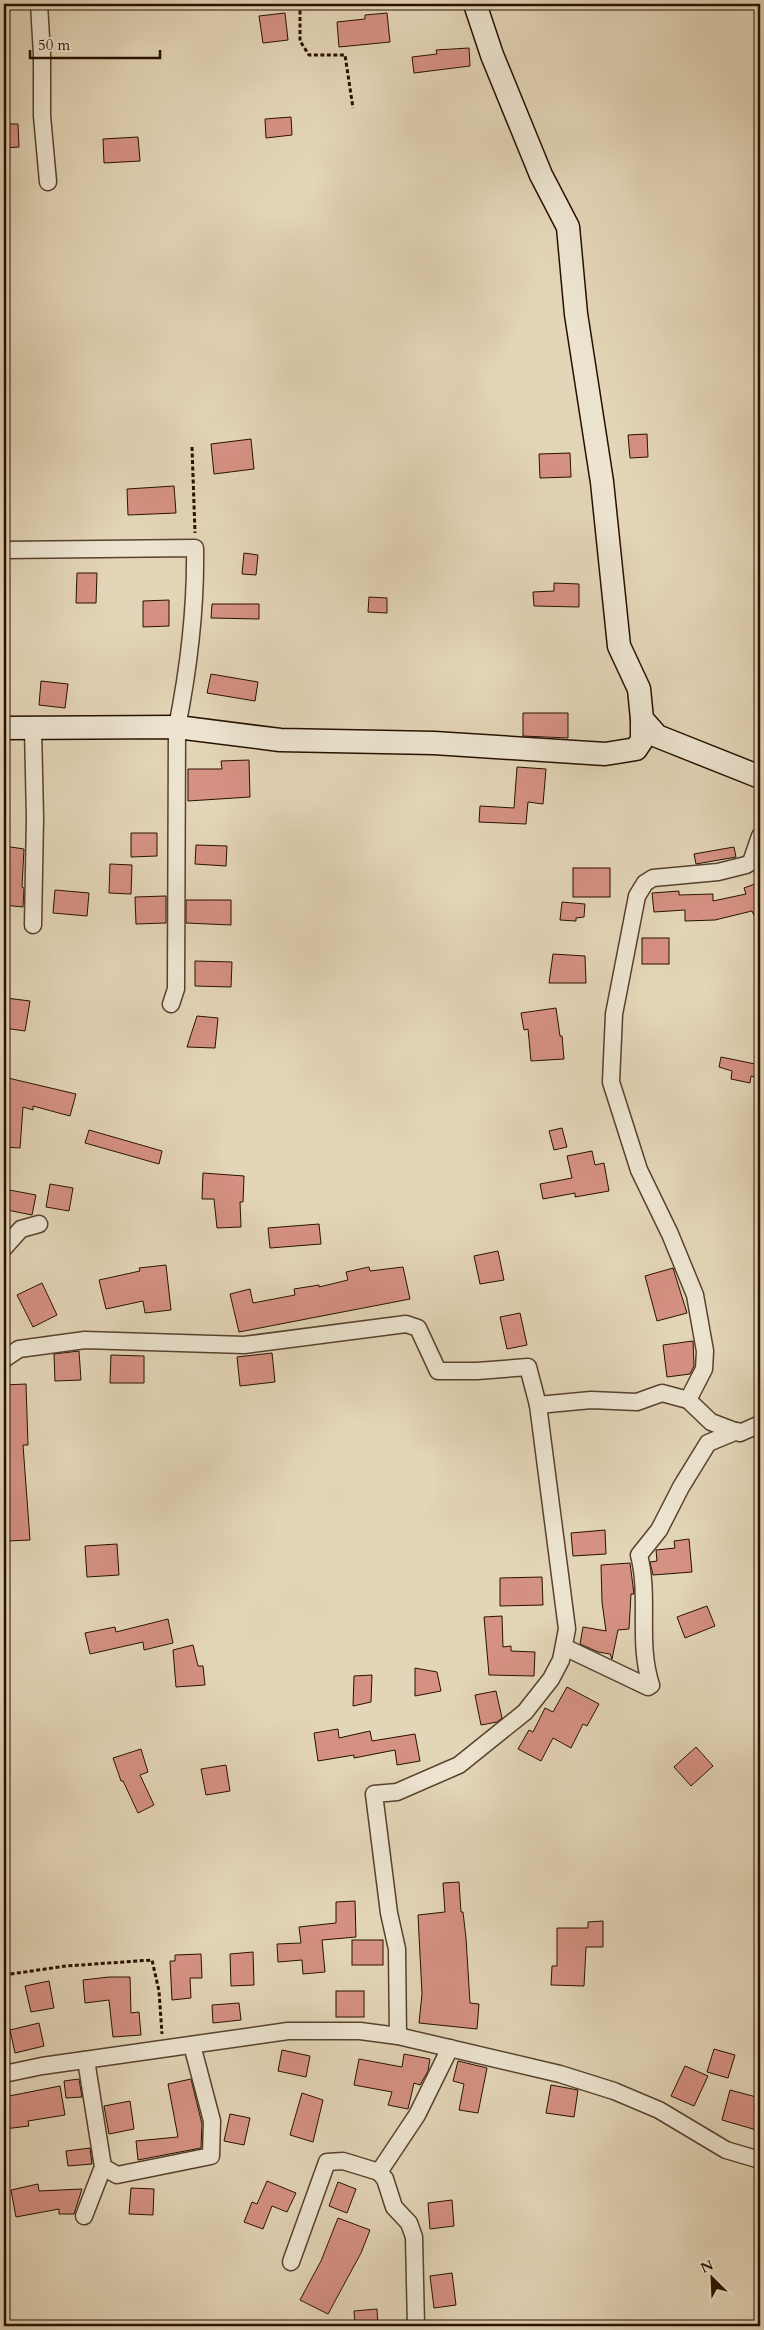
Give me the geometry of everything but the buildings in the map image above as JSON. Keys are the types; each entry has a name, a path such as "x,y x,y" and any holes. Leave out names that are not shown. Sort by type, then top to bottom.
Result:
{"street":[{"path":"39,4 42,54 42,116 48,182"},
{"path":"4,728 177,727 280,740 444,744 606,754 636,749 642,740 639,689 619,646 602,482 576,314 568,227 541,175 492,55 475,4"},
{"path":"4,550 195,548 195,600 185,686 177,727 176,989 171,1004"},
{"path":"642,719 658,736 760,776"},
{"path":"33,729 35,818 33,925"},
{"path":"688,1400 704,1370 705,1351 700,1317 695,1295 670,1234 639,1170 617,1102 612,1082 614,1014 637,896 645,883 653,878 664,876 701,874 746,865 751,862 760,836"},
{"path":"4,1248 21,1229 39,1224"},
{"path":"4,1359 19,1350 85,1340 244,1345 406,1324 418,1328 438,1371 477,1371 528,1367 538,1404 567,1629 564,1647 561,1660 551,1680 525,1712 459,1765 398,1792 374,1794 389,1913 397,1949 398,2036"},
{"path":"538,1404 591,1400 637,1402 662,1393 688,1400 711,1422 740,1433 760,1424"},
{"path":"564,1647 648,1687 651,1685 644,1664 643,1570 639,1555 659,1530 681,1487 708,1443 736,1431"},
{"path":"4,2074 288,2030 360,2031 398,2036 450,2048 560,2074 614,2091 659,2110 726,2150 760,2160"},
{"path":"103,2167 117,2175 211,2156 212,2121 192,2045"},
{"path":"379,2172 417,2115 450,2048"},
{"path":"84,2216 103,2167 86,2060"},
{"path":"291,2262 327,2162 343,2161 379,2172 385,2179 394,2207 410,2223 414,2237 416,2326"}],"path":[{"path":"300,4 300,41 309,55 345,55 353,108"},
{"path":"192,446 195,548"},
{"path":"4,1975 66,1966 152,1960 159,1991 163,2049"}]}
